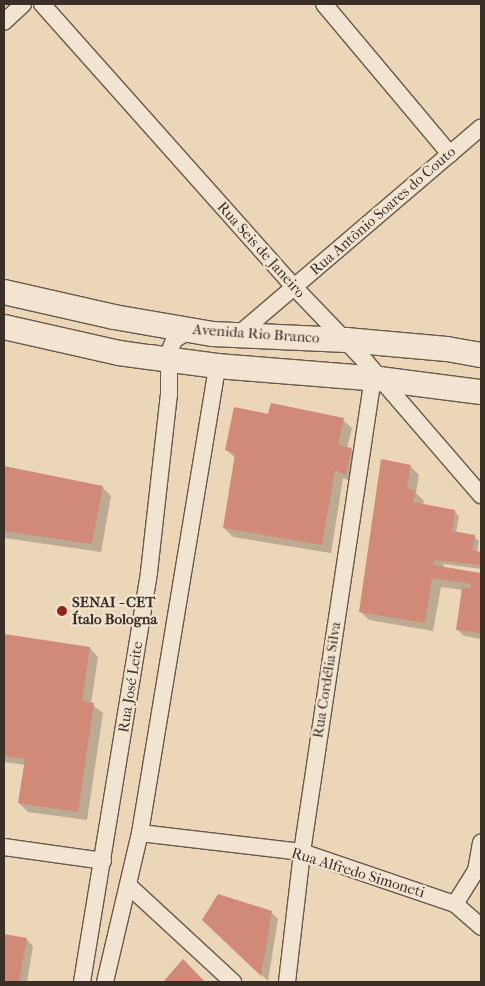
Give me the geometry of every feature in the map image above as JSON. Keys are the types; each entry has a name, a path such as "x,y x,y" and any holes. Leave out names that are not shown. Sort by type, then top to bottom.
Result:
{"main road":[{"name":"Avenida Rio Branco","path":"4,292 114,317 212,334 346,340 447,348 481,355"},
{"path":"4,327 119,353 169,360 217,366 376,378 481,392"}],"street":[{"path":"4,22 23,4"},
{"name":"Rua Seis de Janeiro","path":"42,4 294,288 346,340 376,378 481,495"},
{"path":"324,4 450,154"},
{"name":"Rua Antônio Soares do Couto","path":"239,334 481,127"},
{"path":"169,360 174,340 190,330"},
{"name":"Rua José Leite","path":"82,982 149,572 169,395 169,360"},
{"path":"105,982 140,833 217,366"},
{"name":"Rua Cordélia Silva","path":"287,982 302,852 376,378"},
{"name":"Rua Alfredo Simoneti","path":"140,833 302,852 455,904"},
{"path":"481,842 478,875 455,904 481,927"},
{"path":"4,847 103,861"},
{"path":"129,886 233,982"}],"building":[{"path":"271,403 344,418 338,445 352,448 346,475 335,470 322,545 223,528 235,454 225,450 234,407 268,414"},
{"path":"381,459 411,465 407,488 416,491 413,502 455,510 452,531 475,535 472,550 481,552 480,565 434,560 433,565 481,573 481,633 456,630 462,588 470,589 471,584 432,578 425,623 359,612"},
{"path":"4,466 103,486 92,544 4,531"},
{"path":"4,634 90,647 82,701 94,703 78,812 18,803 25,759 4,756"},
{"path":"218,894 272,911 261,976 202,920"},
{"path":"4,934 27,938 19,982 4,982"},
{"path":"183,959 205,982 163,982"}],"place":[{"name":"SENAI - CET Ítalo Bologna","path":"62,611"}]}
